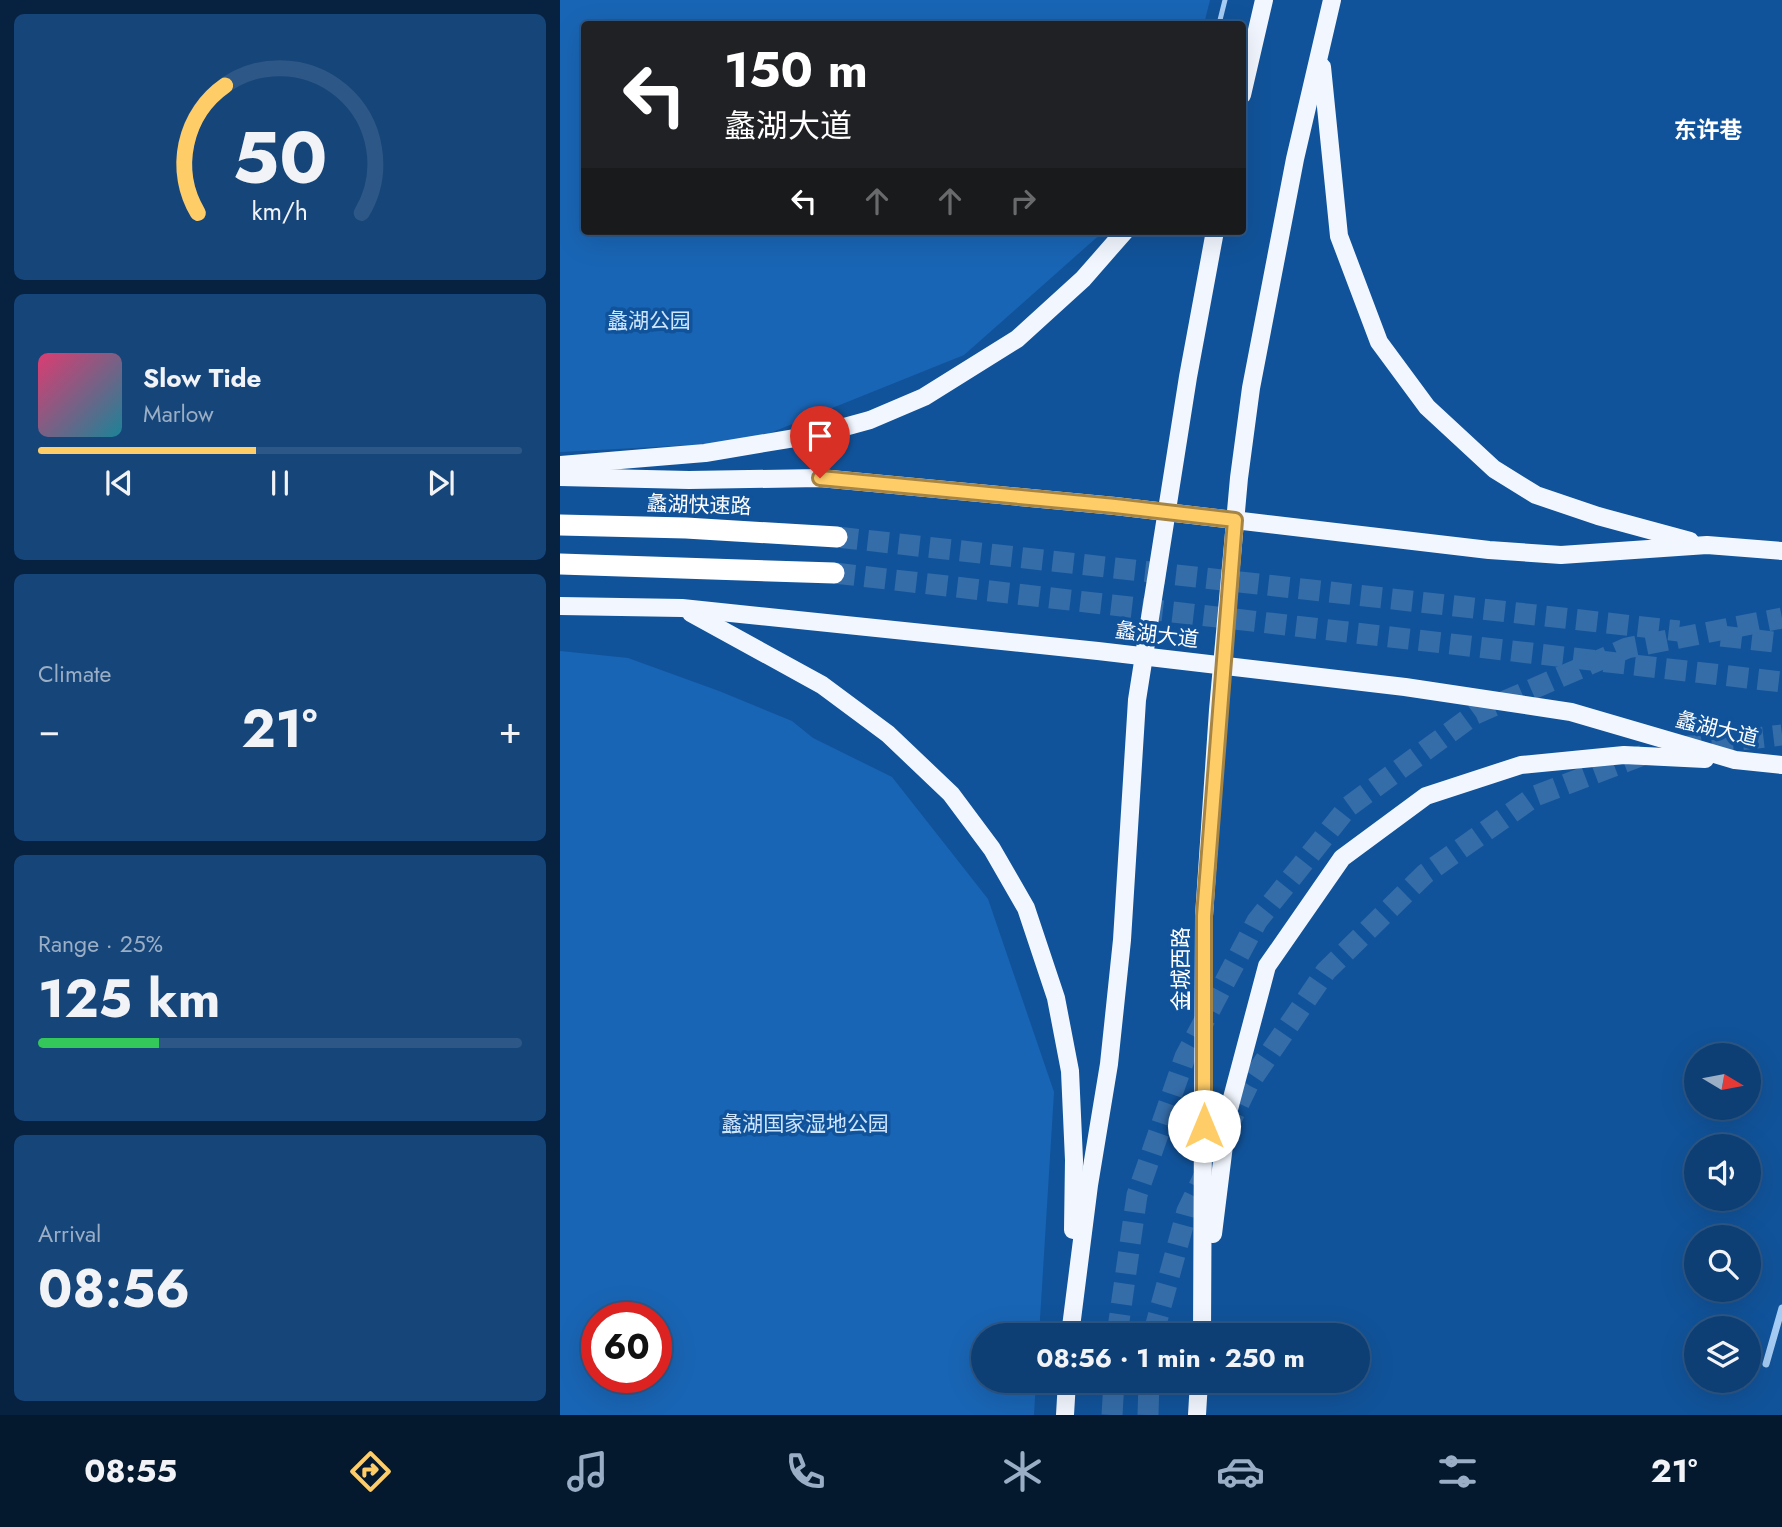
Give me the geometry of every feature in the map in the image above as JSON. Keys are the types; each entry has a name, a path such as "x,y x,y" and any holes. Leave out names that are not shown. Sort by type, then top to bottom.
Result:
{"highway":[{"name":"蠡湖快速路","path":"560,525 686,528 837,537"},
{"path":"560,564 834,573"}],"main road":[{"path":"1246,78 1264,0"},
{"name":"金城西路","path":"1202,1323 1204,916 1235,520 1251,388 1295,159 1332,0"},
{"path":"1320,50 1339,236 1379,342 1427,407 1494,469 1536,495 1598,516 1707,545"},
{"path":"560,465 705,453 819,435 870,420 924,397 1017,339 1083,279 1122,235"},
{"path":"1072,1307 1109,1064 1122,940 1137,700 1166,512 1214,235"},
{"path":"560,477 689,480 820,478 1166,512 1489,550 1562,555 1707,545 1782,551"},
{"name":"蠡湖大道","path":"560,606 682,608 1144,656 1405,687 1571,712 1735,760 1782,765"},
{"path":"682,608 822,685 888,734 951,794 992,849 1026,908 1056,998 1070,1071 1074,1160 1071,1323"},
{"path":"1203,1310 1228,1113 1267,966 1342,858 1426,796 1521,765 1624,755 1735,760"},
{"path":"1065,1415 1066,1393"},
{"path":"1197,1415 1198,1393"}],"street":[{"path":"1766,1364 1782,1308"}],"lane":[{"path":"1220,21 1225,0"}],"green space":[{"name":"蠡湖公园","path":"560,0 1210,0 1205,21 581,21 581,235 1099,235 964,355 748,442 560,452"},
{"name":"蠡湖国家湿地公园","path":"560,651 628,658 719,691 792,721 813,738 892,777 988,899 1054,1092 1040,1323 971,1323 971,1393 1035,1393 1034,1415 560,1415"}],"tunnel":[{"path":"837,537 1679,631"},
{"path":"834,573 1782,682"},
{"path":"1119,1323 1137,1195 1185,1057 1257,921 1348,807 1475,714 1627,648 1782,618"},
{"path":"1721,636 1782,643"},
{"path":"1681,747 1782,735"},
{"path":"1156,1323 1187,1211 1248,1085 1326,971 1425,874 1535,796 1643,755"},
{"path":"1112,1415 1113,1393"},
{"path":"1148,1415 1149,1393"}],"district":[{"name":"东许巷","path":"1708,130"}],"route":[{"path":"820,478 1235,520 1218,709 1204,916 1204,1126"}]}
